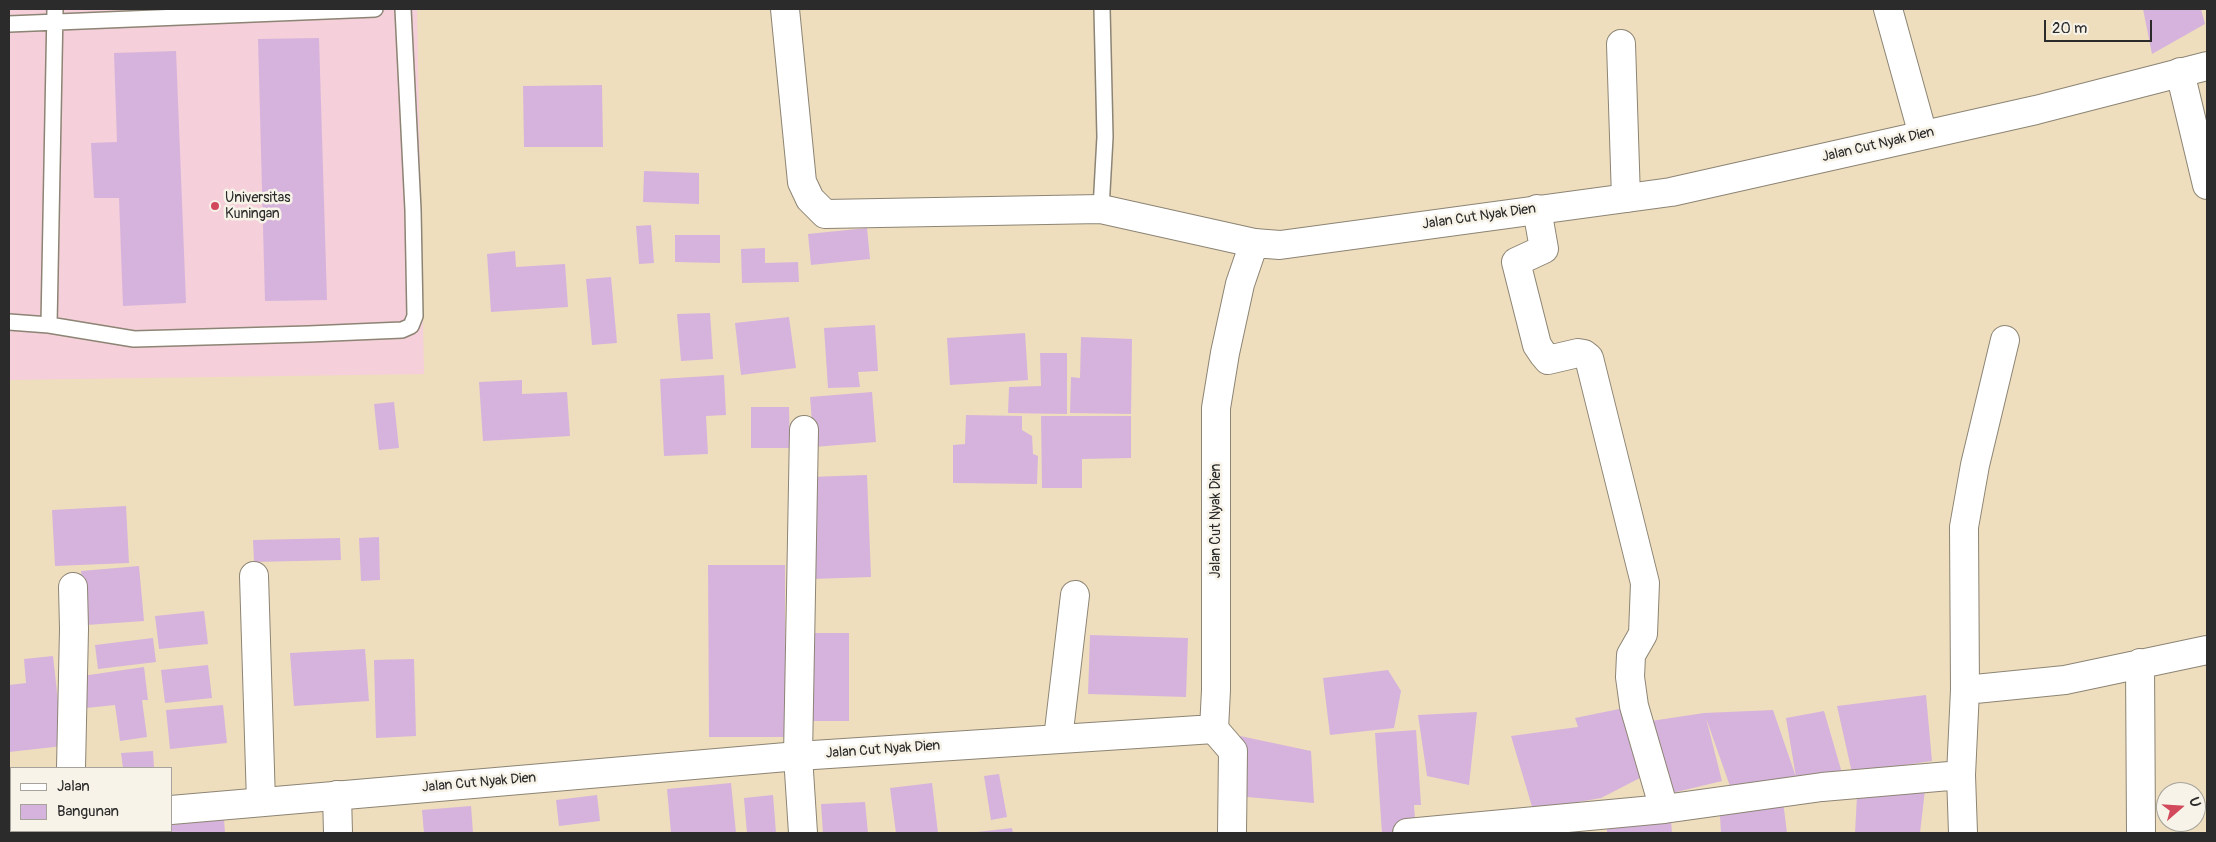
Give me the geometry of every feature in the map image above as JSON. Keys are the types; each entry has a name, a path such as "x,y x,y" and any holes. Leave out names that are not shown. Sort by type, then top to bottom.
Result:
{"street":[{"path":"785,9 802,182 810,200 825,214 1101,209 1254,243"},
{"path":"1888,9 1923,135"},
{"path":"1621,44 1626,198"},
{"name":"Jalan Cut Nyak Dien","path":"172,810 798,756 1214,729 1216,690 1216,408 1238,292 1254,243 1280,245 1670,192 2036,110 2207,66"},
{"path":"2180,72 2207,185"},
{"path":"1537,209 1544,249 1516,262 1537,345 1543,354 1548,360 1578,353 1584,354 1589,358 1645,583 1643,634 1631,655 1630,677 1634,706 1664,809"},
{"path":"1963,833 1961,774 1965,690 1964,528 1979,446 2005,340"},
{"path":"803,833 798,756 804,430"},
{"path":"254,576 261,802"},
{"path":"71,767 73,587"},
{"path":"1058,739 1075,595"},
{"path":"1965,690 2065,680 2140,662 2207,650"},
{"path":"2140,662 2141,833"},
{"path":"1214,729 1233,751 1232,833"},
{"path":"1407,833 1664,809 1822,787 1961,774"},
{"path":"338,795 338,833"}],"lane":[{"path":"9,24 55,15 375,9"},
{"path":"9,322 49,325 134,339 402,330 411,326 415,316 413,220 403,9"},
{"path":"1101,209 1105,137 1102,9"},
{"path":"49,325 55,15"}],"shaded area":[{"name":"Universitas Kuningan","path":"9,9 417,9 424,374 9,380"}],"building":[{"path":"2143,9 2201,9 2205,24 2152,54"},
{"path":"319,38 327,300 265,301 258,39"},
{"path":"176,51 186,303 123,306 119,198 94,198 91,143 117,142 114,53"},
{"path":"602,85 603,147 524,147 523,86"},
{"path":"644,171 699,173 699,204 643,202"},
{"path":"651,225 654,263 639,264 636,226"},
{"path":"867,228 870,259 811,265 808,234"},
{"path":"675,235 720,235 720,263 675,262"},
{"path":"765,248 765,263 798,262 799,282 742,283 741,249"},
{"path":"515,251 516,267 565,264 568,307 491,312 487,254"},
{"path":"611,277 617,343 592,345 586,279"},
{"path":"710,313 713,359 681,361 677,314"},
{"path":"789,317 796,368 741,375 735,323"},
{"path":"875,325 878,371 858,372 860,387 828,388 824,328"},
{"path":"1025,333 1028,380 950,385 947,338"},
{"path":"1081,337 1132,339 1131,414 1070,413 1071,377 1080,378"},
{"path":"1040,353 1067,353 1067,414 1008,413 1009,387 1041,386"},
{"path":"724,375 726,415 706,416 708,454 664,456 660,379"},
{"path":"522,380 522,394 567,392 570,436 483,441 479,382"},
{"path":"872,392 876,442 814,447 810,397"},
{"path":"394,402 399,448 379,450 374,404"},
{"path":"751,407 789,407 790,448 751,448"},
{"path":"966,415 1022,416 1022,430 1032,436 1033,454 1038,456 1037,484 953,483 953,445 965,444"},
{"path":"1041,416 1131,416 1131,458 1082,459 1082,488 1042,488"},
{"path":"867,475 871,577 812,579 809,477"},
{"path":"126,506 129,563 55,566 52,510"},
{"path":"379,537 380,580 361,581 359,538"},
{"path":"340,538 341,560 254,562 253,540"},
{"path":"708,565 785,565 785,737 709,737"},
{"path":"139,566 144,621 86,625 81,571"},
{"path":"204,611 208,644 159,649 155,616"},
{"path":"808,633 849,633 849,721 808,721"},
{"path":"1090,635 1188,638 1186,697 1088,694"},
{"path":"153,638 156,662 98,669 95,645"},
{"path":"365,649 369,701 294,706 290,653"},
{"path":"53,656 63,746 9,752 9,685 26,683 24,659"},
{"path":"414,659 416,736 376,738 374,660"},
{"path":"208,665 212,698 165,703 161,670"},
{"path":"144,667 148,700 142,700 147,737 120,741 115,705 86,708 82,676"},
{"path":"1388,670 1401,691 1394,728 1330,735 1323,678"},
{"path":"1926,695 1932,761 1852,773 1837,706"},
{"path":"223,705 227,743 170,749 166,710"},
{"path":"1634,706 1640,778 1601,798 1533,810 1511,736 1578,727 1575,718"},
{"path":"1773,710 1796,777 1732,792 1706,718 1722,781 1668,794 1638,723 1704,713"},
{"path":"1824,711 1842,773 1796,777 1786,718"},
{"path":"1477,712 1469,785 1427,776 1418,715"},
{"path":"1416,730 1421,805 1414,805 1416,833 1382,833 1375,733"},
{"path":"1240,736 1311,751 1314,803 1247,797"},
{"path":"153,751 154,767 123,767 121,753"},
{"path":"999,774 1007,817 991,820 984,776"},
{"path":"731,783 736,833 671,833 667,789"},
{"path":"932,783 938,833 896,833 890,788"},
{"path":"1925,790 1920,833 1855,833 1857,796"},
{"path":"597,795 600,821 559,826 556,800"},
{"path":"773,795 776,833 747,833 744,798"},
{"path":"1719,801 1783,801 1787,833 1721,833"},
{"path":"865,802 868,833 823,833 821,804"},
{"path":"471,806 473,833 424,833 422,810"},
{"path":"224,819 225,833 170,833 172,832 172,825"},
{"path":"1671,820 1672,833 1607,833 1607,826"},
{"path":"1012,828 1013,833 977,833 977,832"}],"place":[{"name":"Universitas Kuningan","path":"215,206"}]}
